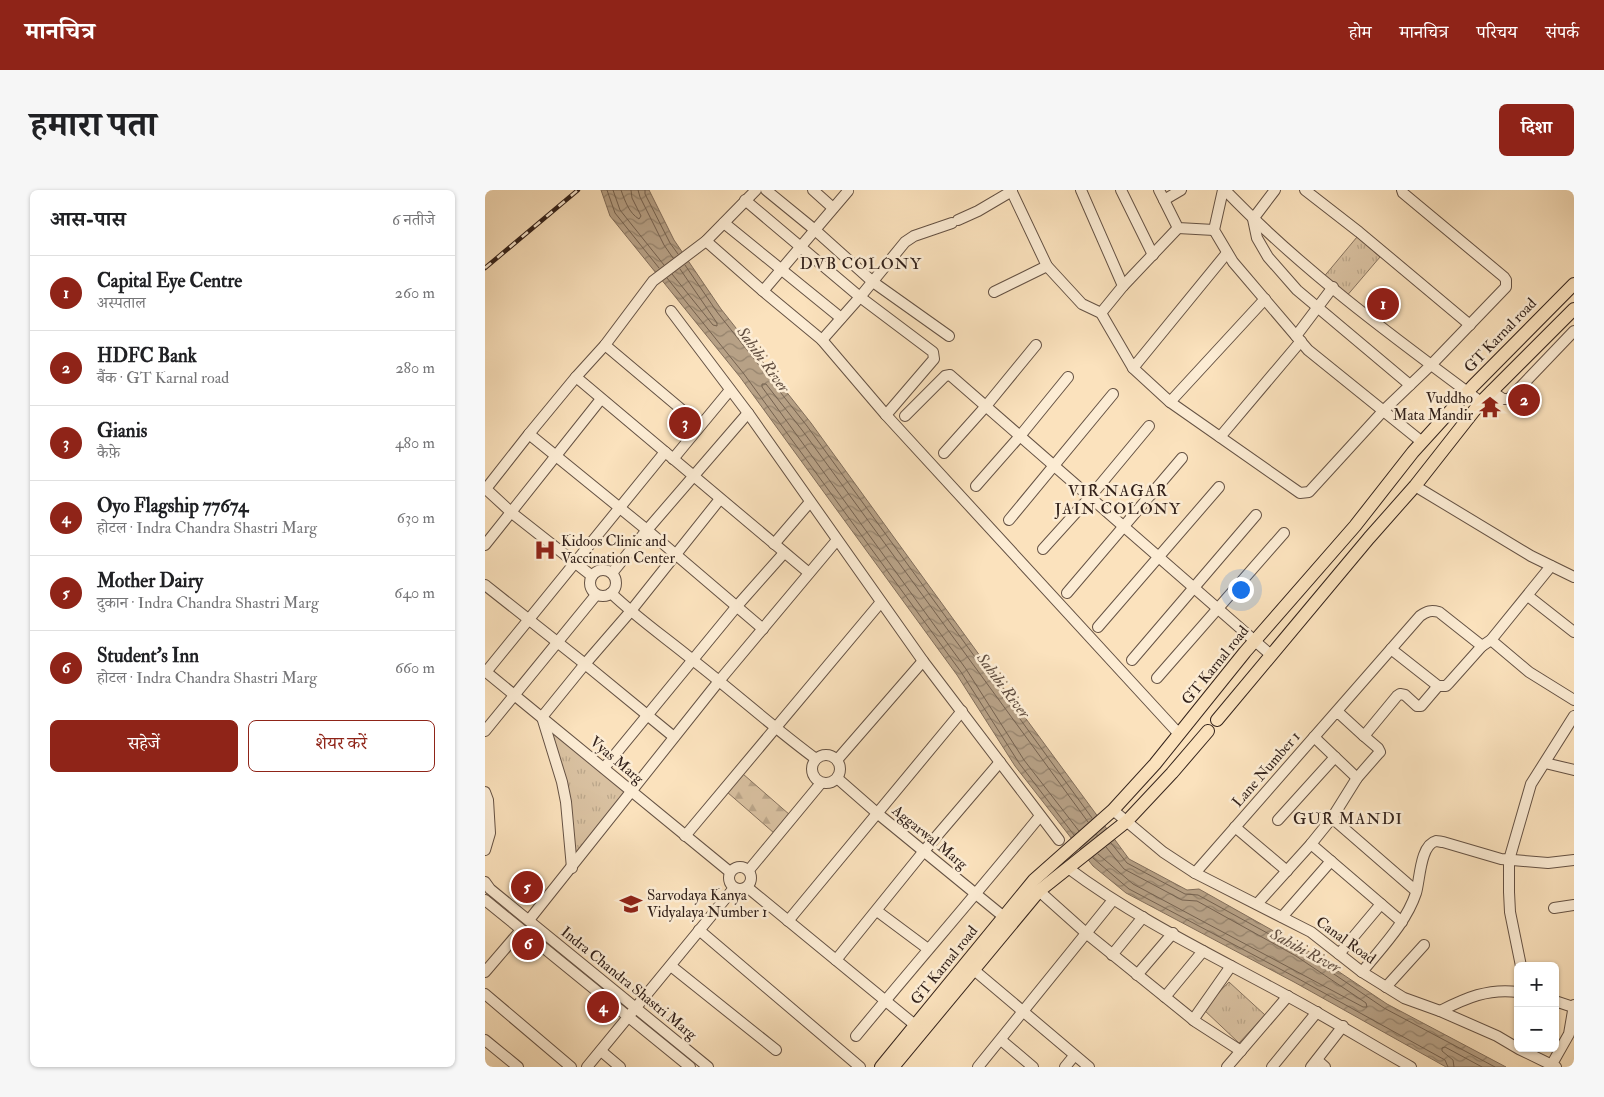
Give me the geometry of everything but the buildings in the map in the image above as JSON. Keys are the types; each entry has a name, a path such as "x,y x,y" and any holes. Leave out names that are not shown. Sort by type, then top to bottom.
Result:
{"main road":[{"name":"GT Karnal road","path":"881,1067 1034,880 1108,814 1158,761 1255,641 1355,526 1422,442 1467,392 1572,289"},
{"path":"1217,720 1369,538 1415,486 1481,402 1574,309"},
{"name":"GT Karnal road","path":"893,1067 1039,891 1127,821 1208,731"}],"street":[{"path":"592,576 485,490 576,377 605,345 653,281 707,241 756,190"},
{"path":"765,190 815,230 873,282 949,336"},
{"path":"813,190 833,208"},
{"path":"763,291 847,190"},
{"path":"1081,190 1123,286"},
{"path":"1121,190 1153,255"},
{"path":"1159,190 1178,228"},
{"path":"1164,200 1181,190"},
{"path":"1224,190 1253,219 1333,287 1481,402"},
{"path":"1224,190 1214,230 1233,262 1308,350 1422,442"},
{"path":"1275,190 1253,219 1257,238 1268,257 1297,290 1410,385"},
{"path":"1305,190 1359,232 1470,325"},
{"path":"822,340 905,242 915,236 978,211 1012,191 1047,266 1082,304 1101,313 1133,368 1170,402 1303,494 1309,492 1384,410 1431,365 1506,287 1506,280 1402,191"},
{"path":"745,200 860,297 933,352 934,359 886,415"},
{"path":"724,223 841,318"},
{"path":"1101,313 1123,286 1178,228"},
{"path":"1178,228 1214,230"},
{"path":"707,241 822,340 886,415 1179,734"},
{"path":"1133,368 1227,252"},
{"path":"994,292 1047,266"},
{"path":"1220,437 1298,339 1333,287"},
{"path":"1170,402 1265,299"},
{"path":"671,312 748,413 923,661 1059,840"},
{"path":"1491,391 1503,399 1509,399 1574,331"},
{"path":"605,345 700,425"},
{"path":"943,453 1036,345"},
{"path":"905,416 945,376 951,375 1271,655"},
{"path":"576,377 809,573"},
{"path":"976,486 1068,377"},
{"path":"673,459 730,390"},
{"path":"1009,520 1113,394"},
{"path":"485,546 601,399"},
{"path":"612,573 748,413"},
{"path":"1043,549 1090,497 1149,426"},
{"path":"529,434 647,530 763,629"},
{"path":"486,671 665,452"},
{"path":"1067,593 1182,458"},
{"path":"1415,486 1531,556 1574,577"},
{"path":"1097,627 1219,487"},
{"path":"572,868 563,789 542,717 630,612 720,499"},
{"path":"775,544 810,502"},
{"path":"1132,660 1256,515"},
{"path":"1157,678 1284,533"},
{"path":"529,920 719,681 837,540"},
{"path":"604,768 737,606 784,552"},
{"path":"1391,649 1438,686 1446,686 1487,643 1551,566"},
{"path":"599,570 612,573 616,586 611,594 604,596 591,590 592,576 599,570"},
{"path":"485,585 648,714 674,737"},
{"path":"485,731 597,594"},
{"path":"611,594 630,612 693,660 775,729 815,759"},
{"path":"1528,596 1574,632"},
{"path":"685,836 881,602"},
{"name":"Lane Number 1","path":"1195,873 1425,612 1432,610 1439,612 1487,643"},
{"path":"1487,643 1574,700"},
{"path":"837,760 923,661"},
{"name":"Vyas Marg","path":"486,671 730,872"},
{"path":"1364,736 1397,696 1400,694 1405,695 1419,706 1423,704 1438,686"},
{"path":"789,921 962,710"},
{"path":"1257,904 1311,844 1331,818 1357,778 1379,752 1378,748 1340,714 1335,714"},
{"path":"1520,962 1510,912 1509,860 1531,784 1574,716"},
{"path":"1314,737 1357,778"},
{"path":"826,755 832,756 837,760 840,769 837,778 828,784 821,783 812,775 812,764 815,759 826,755"},
{"path":"1278,820 1335,757"},
{"path":"1158,761 1172,773"},
{"path":"835,960 1000,762"},
{"path":"1545,764 1574,770"},
{"name":"Aggarwal Marg","path":"837,778 1004,917"},
{"path":"749,870 821,783"},
{"path":"485,792 488,800 490,833 485,850"},
{"name":"Canal Road","path":"1108,814 1127,821 1163,852 1195,873 1311,932 1362,972 1404,998 1440,1011 1497,1036 1514,1046"},
{"path":"856,1036 1040,816"},
{"path":"1331,818 1417,891"},
{"path":"1235,827 1287,871"},
{"path":"1362,972 1402,922 1417,891 1425,852 1429,845 1436,841 1501,859 1548,863 1574,860"},
{"path":"1311,844 1402,922"},
{"path":"1283,917 1331,861"},
{"path":"1072,865 1113,900 1343,1026 1396,1064 1411,1067"},
{"path":"740,866 749,870 752,878 747,887 740,890 733,888 729,879 730,872 740,866"},
{"name":"Indra Chandra Shastri Marg","path":"485,882 490,889 708,1067"},
{"path":"747,887 915,1025"},
{"path":"587,1067 733,888"},
{"path":"1039,891 1112,955 1193,1020 1241,1051"},
{"path":"978,1067 1113,900"},
{"path":"1339,954 1381,904"},
{"name":"Indra Chandra Shastri Marg","path":"487,906 521,930 690,1067"},
{"path":"1554,908 1574,906"},
{"path":"877,911 928,949"},
{"path":"1112,955 1143,917"},
{"path":"485,972 521,930"},
{"path":"699,930 860,1067"},
{"path":"1137,975 1173,934"},
{"path":"1386,987 1424,945"},
{"path":"1165,997 1203,950"},
{"path":"485,958 502,952"},
{"path":"671,966 776,1050"},
{"path":"1193,1020 1231,966"},
{"path":"974,970 1089,1067"},
{"path":"1440,1011 1462,1000 1489,991 1514,992"},
{"path":"485,994 571,1067"},
{"path":"1227,1067 1288,996"},
{"path":"1554,1066 1569,1034 1573,1006 1559,1002"},
{"path":"1272,1067 1317,1012"},
{"path":"1325,1067 1314,1063 1343,1026"},
{"path":"485,1040 518,1067"},
{"path":"1001,1040 1033,1067"},
{"path":"601,1051 619,1067"},
{"name":"Canal Road","path":"1525,1052 1554,1066"},
{"path":"1065,1067 1074,1056"}],"green space":[{"path":"1357,237 1380,257 1345,298 1322,279"},
{"path":"549,727 627,791 574,860"},
{"path":"743,774 790,815 774,833 727,792"},
{"path":"1229,982 1265,1015 1239,1043 1203,1009"}],"water":[{"name":"Sahibi River","path":"601,190 649,190 674,240 721,309 811,423 1129,859 1187,890 1199,889 1302,947 1387,1004 1506,1067 1446,1067 1294,982 1126,893 1093,866 1015,766 957,675 740,377 610,216"}],"railway":[{"path":"485,268 578,190"}],"place":[{"name":"Capital Eye Centre","path":"1383,304"},
{"name":"HDFC Bank","path":"1524,400"},
{"name":"Vuddho Mata Mandir","path":"1490,407"},
{"name":"Gianis","path":"685,423"},
{"name":"Kidoos Clinic and Vaccination Center","path":"545,550"},
{"name":"Mother Dairy","path":"527,887"},
{"name":"Sarvodaya Kanya Vidyalaya Number 1","path":"631,904"},
{"name":"Student's Inn","path":"528,944"},
{"name":"Oyo Flagship 77674","path":"603,1007"}],"district":[{"name":"DVB COLONY","path":"861,263"},
{"name":"VIR NAGAR JAIN COLONY","path":"1118,499"},
{"name":"GUR MANDI","path":"1348,818"}]}
